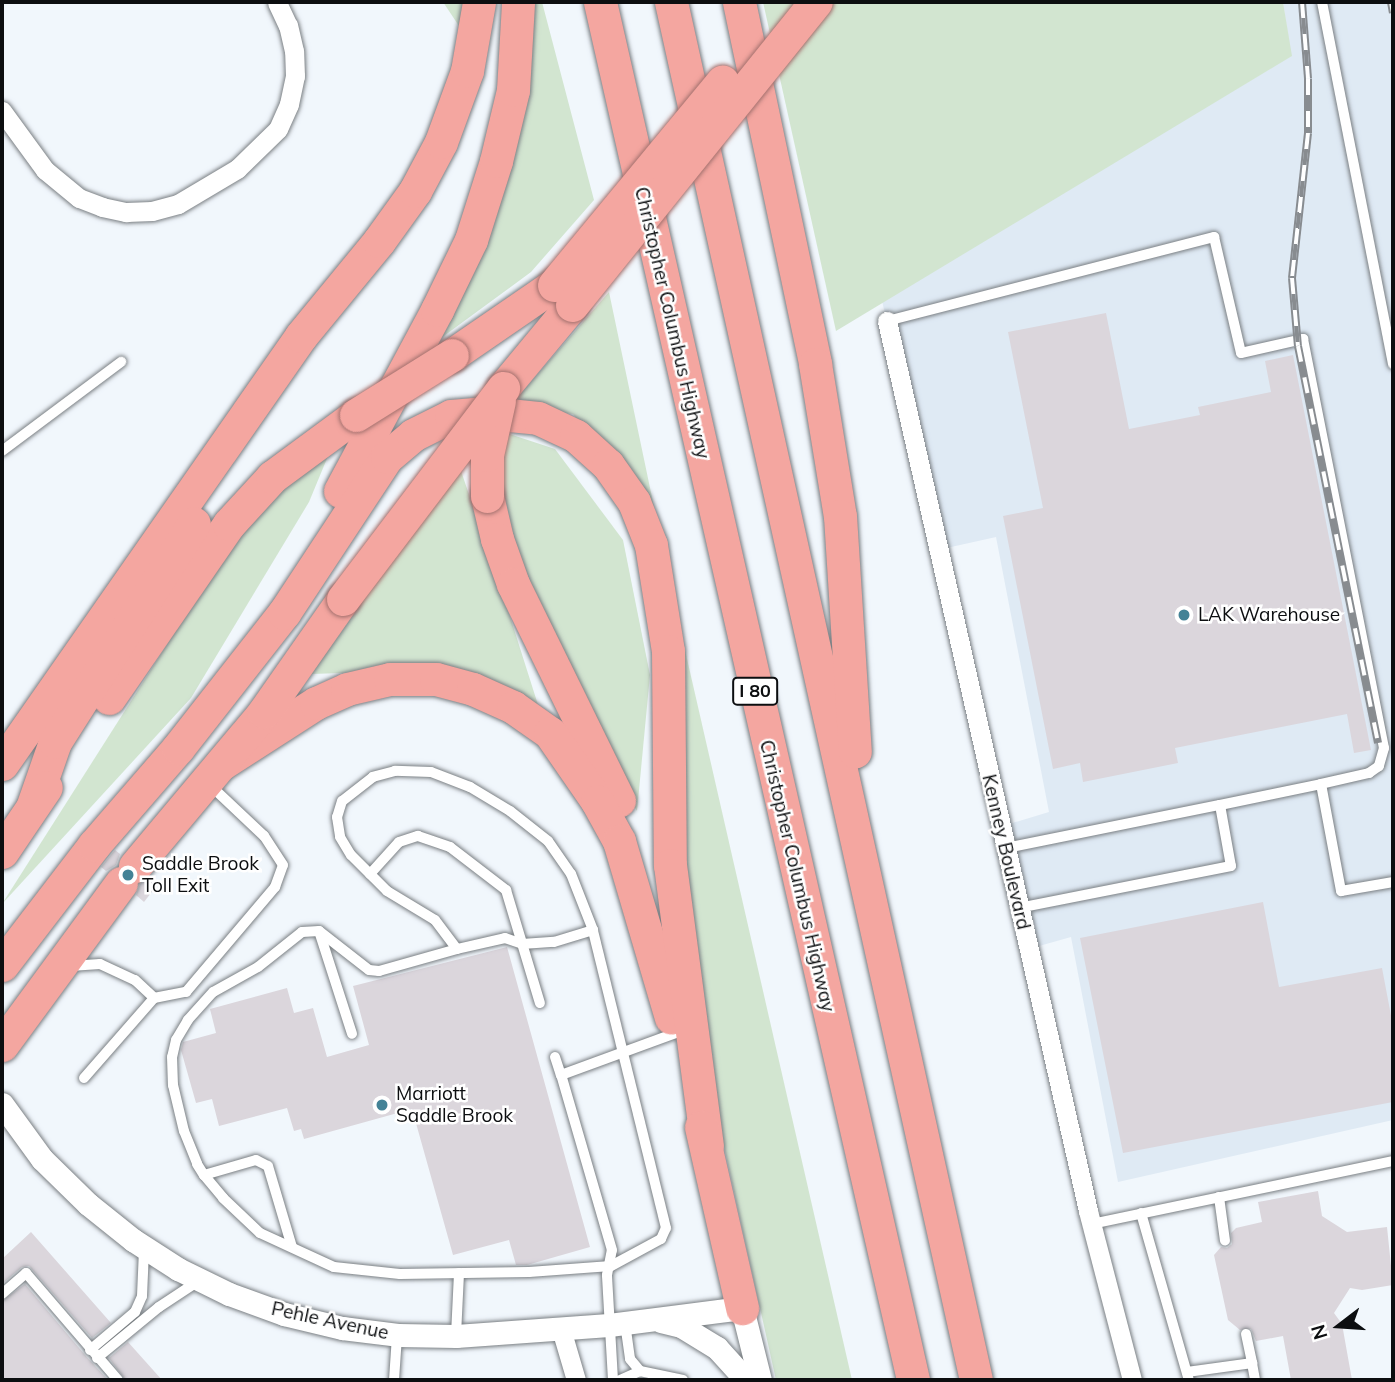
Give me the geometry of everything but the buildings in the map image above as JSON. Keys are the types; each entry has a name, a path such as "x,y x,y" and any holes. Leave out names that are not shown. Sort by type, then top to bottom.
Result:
{"highway":[{"path":"2,764 301,336 379,241 415,191 441,142 467,71 479,2"},
{"path":"227,687 354,467 438,310 471,240 496,161 513,90 518,2"},
{"name":"Christopher Columbus Highway","path":"600,2 913,1380"},
{"path":"671,2 976,1380"},
{"path":"739,2 815,363 840,516 861,856"},
{"path":"2,1045 128,875 264,712 344,599 503,388 563,295 788,2"},
{"path":"2,852 229,524 272,477 356,415 452,355 563,295 816,2"},
{"path":"33,805 55,742 171,562 223,473 332,321 379,241"},
{"path":"503,388 486,454 487,496 496,539 513,584 644,858 684,987"},
{"path":"2,965 94,845 227,687 284,614 387,457 413,435 450,416 489,413 538,418 576,436 608,465 634,502 652,545 668,651 670,864 684,987 683,1030"},
{"path":"214,772 316,703 347,690 390,679 436,679 473,689 513,708 550,733 597,801 619,841 683,1030 742,1308"}],"street":[{"path":"2,111 60,184 79,198 126,212 152,211 178,204 237,169 269,141 289,104 295,76 295,51 277,2"},
{"name":"Kenney Boulevard","path":"887,321 1091,1224 1132,1380"},
{"name":"Pehle Avenue","path":"2,1104 43,1159 88,1204 144,1247 200,1279 284,1314 342,1328 398,1335 456,1336 658,1320 742,1308"},
{"path":"742,1308 760,1380"},
{"path":"658,1320 681,1326 717,1348 746,1380"},
{"path":"561,1329 576,1380"}],"lane":[{"path":"1322,2 1393,364"},
{"path":"887,321 1214,237 1241,353 1303,339 1381,734 1383,757 1378,766 1369,773 1321,784 1006,848"},
{"path":"2,451 121,362"},
{"path":"457,949 435,920 387,891 351,855 340,837 337,817 342,801 373,777 395,771 431,772 470,787 510,811 548,841 571,874 593,930 625,1051 666,1227 661,1239 611,1266 400,1274 334,1266 260,1233 223,1198 197,1164 184,1131 173,1084 172,1057 176,1040 188,1020 213,992 258,967 302,932 319,931 369,970 379,971 505,938 522,944 554,943 593,930"},
{"path":"84,1078 154,998 186,992 275,887 283,865 214,772"},
{"path":"1321,784 1340,891 1393,881"},
{"path":"1019,908 1231,866 1220,805"},
{"path":"370,874 399,842 418,836 450,847 506,890 540,1003"},
{"path":"319,931 352,1034"},
{"path":"59,966 100,964 135,980 154,998"},
{"path":"561,1075 683,1030"},
{"path":"555,1057 612,1250 611,1266 607,1275 617,1324 631,1359 640,1371"},
{"path":"204,1175 256,1160 268,1166 292,1247"},
{"path":"1091,1224 1393,1161"},
{"path":"1219,1197 1225,1241"},
{"path":"1141,1213 1188,1376 1252,1363"},
{"path":"90,1350 135,1312 142,1296 144,1247"},
{"path":"2,1294 26,1273 118,1380"},
{"path":"456,1336 459,1273"},
{"path":"97,1358 159,1307 200,1279"},
{"path":"613,1380 617,1324"},
{"path":"1246,1334 1255,1380"},
{"path":"394,1380 398,1335"},
{"path":"621,1380 640,1371 683,1380"}],"shaded area":[{"path":"1283,2 1393,2 1393,1120 1118,1182 1071,937 1032,948 999,827 1049,812 996,537 942,549 882,301 1291,56"}],"green space":[{"path":"443,2 462,2 461,29"},
{"path":"525,2 542,2 594,200 531,272 437,341 477,246 523,120"},
{"path":"763,2 1283,2 1292,56 836,331"},
{"path":"609,292 658,526 573,414 509,407"},
{"path":"500,431 555,449 623,540 650,675 637,811 593,737 498,523"},
{"path":"333,444 309,502 191,698 2,904 241,528"},
{"path":"457,459 539,708 437,670 311,674"},
{"path":"685,650 852,1380 776,1380 707,1070 675,856"}],"railway":[{"path":"1302,2 1308,79 1308,133 1292,278 1298,346 1378,743"},
{"path":"1391,2 1393,13"}],"place":[{"name":"LAK Warehouse","path":"1184,615"},
{"name":"Saddle Brook Toll Exit","path":"128,875"},
{"name":"Marriott Saddle Brook","path":"382,1105"}]}
